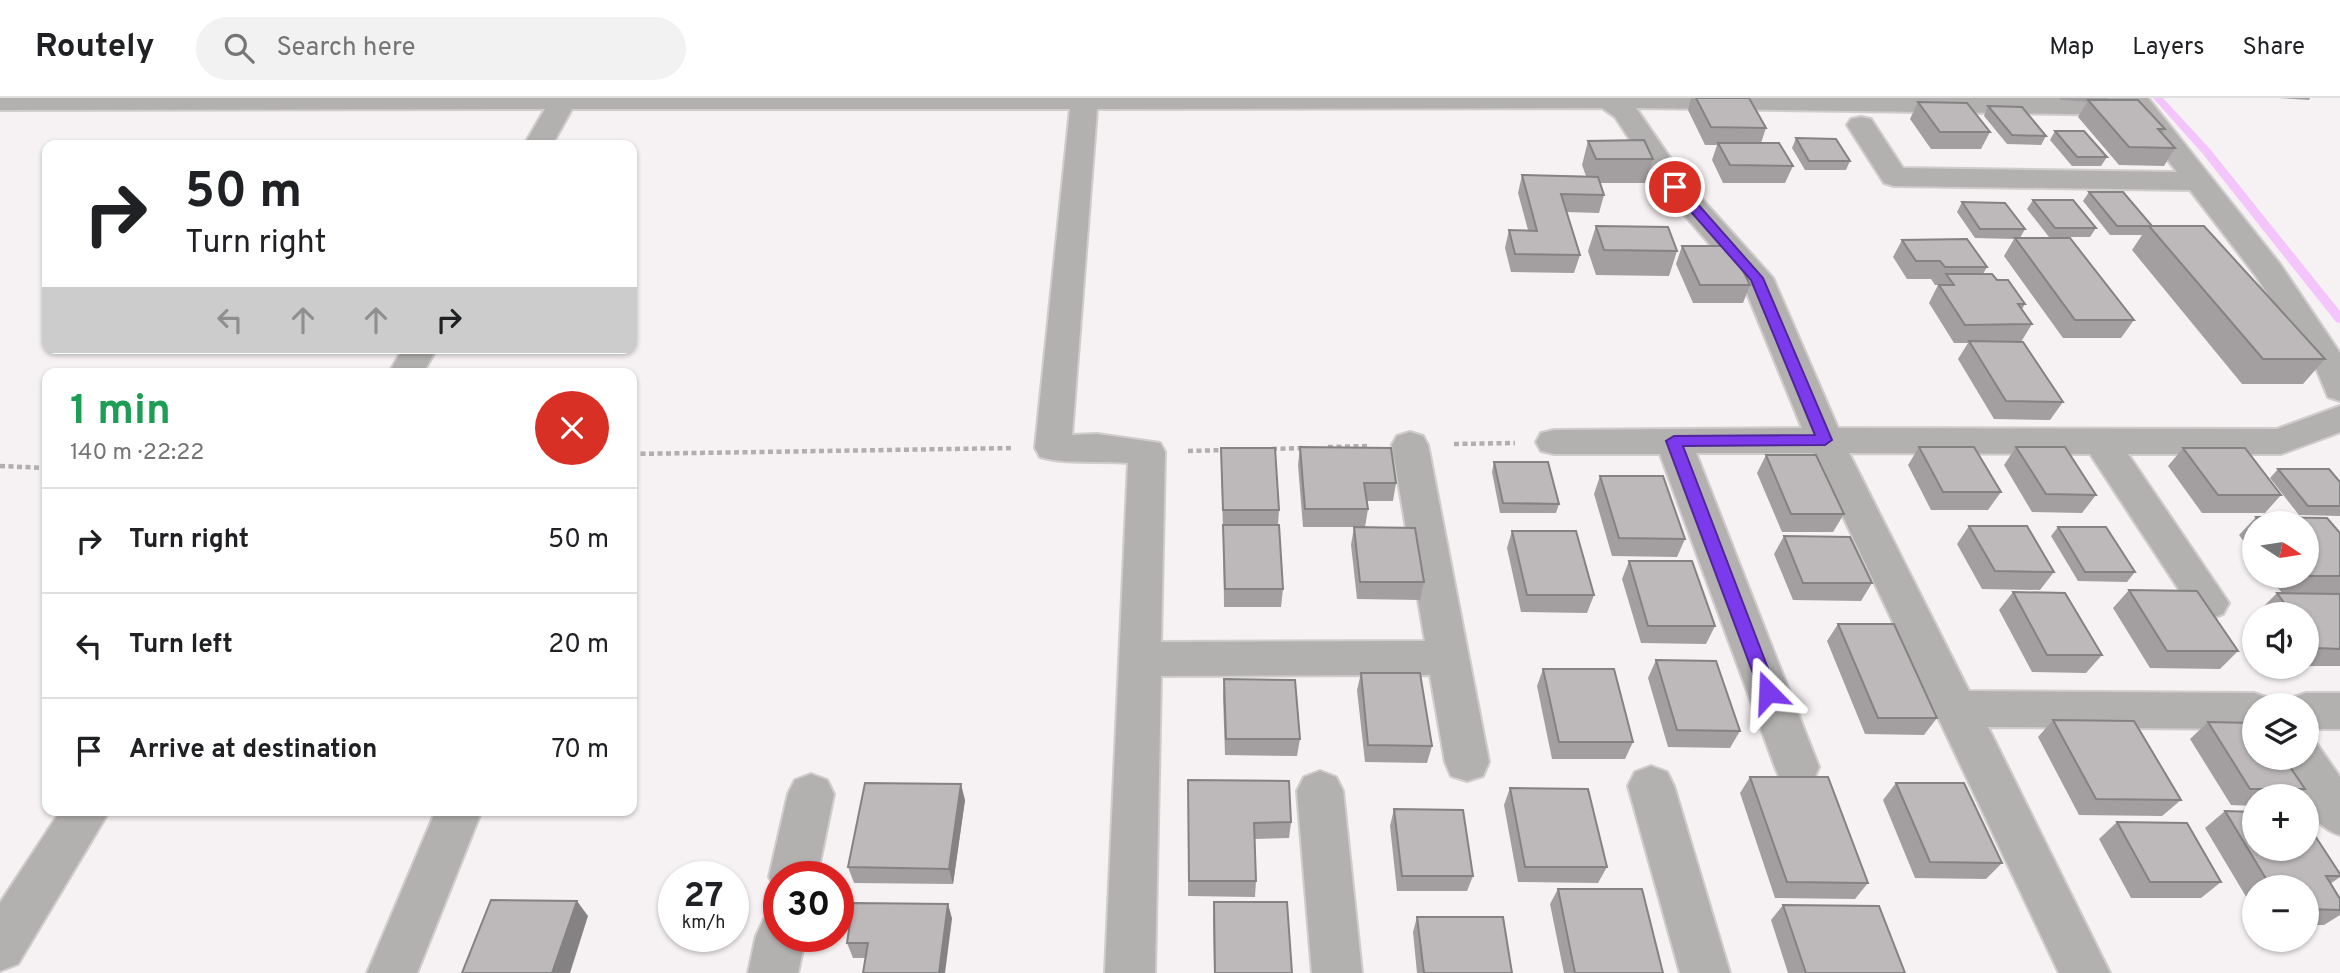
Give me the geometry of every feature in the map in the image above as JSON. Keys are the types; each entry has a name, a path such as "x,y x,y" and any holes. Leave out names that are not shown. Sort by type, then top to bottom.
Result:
{"street":[{"path":"1083,99 1053,448 1097,447 1147,452 1130,973"},
{"path":"1605,99 1625,112 1675,187 1757,278 1825,440 2085,973"},
{"path":"0,102 1605,99 2138,103 2269,271 2333,368 2340,388"},
{"path":"541,140 564,100"},
{"path":"1861,125 1894,177 2201,181"},
{"path":"1554,442 2281,442 2340,418"},
{"path":"1674,441 1797,767"},
{"path":"2101,442 2209,603"},
{"path":"1410,445 1467,762"},
{"path":"1141,659 1448,658"},
{"path":"1956,709 2242,710"},
{"path":"2319,711 2340,711"},
{"path":"2309,770 2340,815"},
{"path":"1651,786 1705,973"},
{"path":"1320,791 1337,973"},
{"path":"796,861 811,794"},
{"path":"0,947 83,816"},
{"path":"392,973 457,816"},
{"path":"773,973 778,952"}],"path":[{"path":"1327,447 1554,442"},
{"path":"637,454 1053,448"},
{"path":"1272,449 1313,448"},
{"path":"1147,452 1230,450"},
{"path":"0,466 42,468"}],"building":[{"path":"1696,98 1749,98 1766,128 1711,127"},
{"path":"2088,100 2138,100 2165,129 2158,129 2175,148 2129,147"},
{"path":"1918,102 1967,103 1990,132 1940,132"},
{"path":"1988,106 2022,107 2046,136 2012,135"},
{"path":"2055,131 2084,131 2107,157 2077,157"},
{"path":"1796,138 1836,139 1850,161 1809,161"},
{"path":"1644,140 1653,159 1596,159 1588,141"},
{"path":"1718,143 1779,143 1793,166 1730,165"},
{"path":"1522,175 1598,177 1604,195 1561,194 1580,255 1515,254 1509,230 1537,231"},
{"path":"2089,192 2123,192 2152,226 2117,226"},
{"path":"2033,200 2073,200 2096,228 2055,228"},
{"path":"1962,202 2005,203 2025,229 1980,229"},
{"path":"1596,226 1668,227 1677,251 1604,250"},
{"path":"2149,226 2204,226 2325,359 2263,359"},
{"path":"2015,238 2070,238 2134,320 2075,320"},
{"path":"1967,239 1987,267 1945,267 1940,261 1916,261 1902,240"},
{"path":"1682,246 1731,246 1750,285 1700,285"},
{"path":"1946,274 1992,274 1997,280 2008,280 2025,304 2018,304 2032,324 1965,325 1939,285 1954,285"},
{"path":"1969,341 2023,342 2063,402 2006,401"},
{"path":"1300,447 1391,448 1396,483 1364,483 1368,509 1305,509"},
{"path":"1919,447 1974,447 2001,492 1943,492"},
{"path":"2016,447 2065,447 2096,495 2046,494"},
{"path":"1221,448 1275,448 1279,510 1223,510"},
{"path":"2183,448 2245,448 2281,495 2218,495"},
{"path":"1766,455 1816,455 1844,514 1791,514"},
{"path":"1494,462 1548,462 1559,504 1503,503"},
{"path":"2278,469 2329,469 2340,482 2340,506 2308,506"},
{"path":"1600,476 1663,476 1685,539 1619,538"},
{"path":"2319,518 2327,518 2340,533 2340,576 2319,576"},
{"path":"1223,525 1279,525 1283,589 1225,589"},
{"path":"1969,526 2027,526 2054,572 1995,571"},
{"path":"1354,527 1415,528 1424,582 1360,582"},
{"path":"2058,527 2106,527 2135,572 2085,572"},
{"path":"1512,531 1576,531 1594,595 1527,595"},
{"path":"1784,536 1850,537 1872,583 1803,583"},
{"path":"1629,561 1692,561 1715,626 1648,626"},
{"path":"2129,590 2197,591 2238,651 2167,651"},
{"path":"2013,592 2065,593 2102,655 2047,655"},
{"path":"2277,593 2340,594 2340,649 2319,648 2319,602 2283,602"},
{"path":"1838,624 1894,624 1937,718 1878,718"},
{"path":"1656,660 1716,661 1740,731 1677,730"},
{"path":"1543,669 1614,669 1633,742 1559,742"},
{"path":"1361,673 1420,673 1432,746 1368,745"},
{"path":"1224,679 1295,680 1300,739 1226,739"},
{"path":"2053,720 2134,721 2181,800 2096,799"},
{"path":"2208,722 2242,723 2242,770 2292,770 2302,784 2247,784"},
{"path":"1750,777 1828,777 1868,883 1787,882"},
{"path":"1188,780 1289,781 1291,822 1254,823 1256,881 1189,881"},
{"path":"865,783 961,784 949,869 854,867 854,861 849,861"},
{"path":"1896,783 1964,783 2002,863 1930,862"},
{"path":"1510,788 1588,789 1607,867 1525,867"},
{"path":"1394,809 1463,810 1473,876 1402,876"},
{"path":"2225,811 2242,812 2242,839"},
{"path":"2117,822 2187,823 2221,882 2150,882"},
{"path":"2319,842 2340,874 2326,876 2340,899 2340,910 2319,909 2319,875 2264,875 2255,861 2319,861"},
{"path":"1558,889 1642,889 1663,973 1575,973"},
{"path":"491,900 577,901 552,973 462,973"},
{"path":"1214,902 1287,902 1292,973 1215,973"},
{"path":"854,903 948,904 939,973 863,973 868,943 854,943"},
{"path":"1783,905 1879,906 1905,973 1806,973"},
{"path":"1417,917 1503,917 1512,973 1424,973"}],"waterway":[{"path":"2158,98 2206,151 2340,319"}],"route":[{"path":"1675,187 1757,278 1825,440 1674,441 1768,692"}]}
